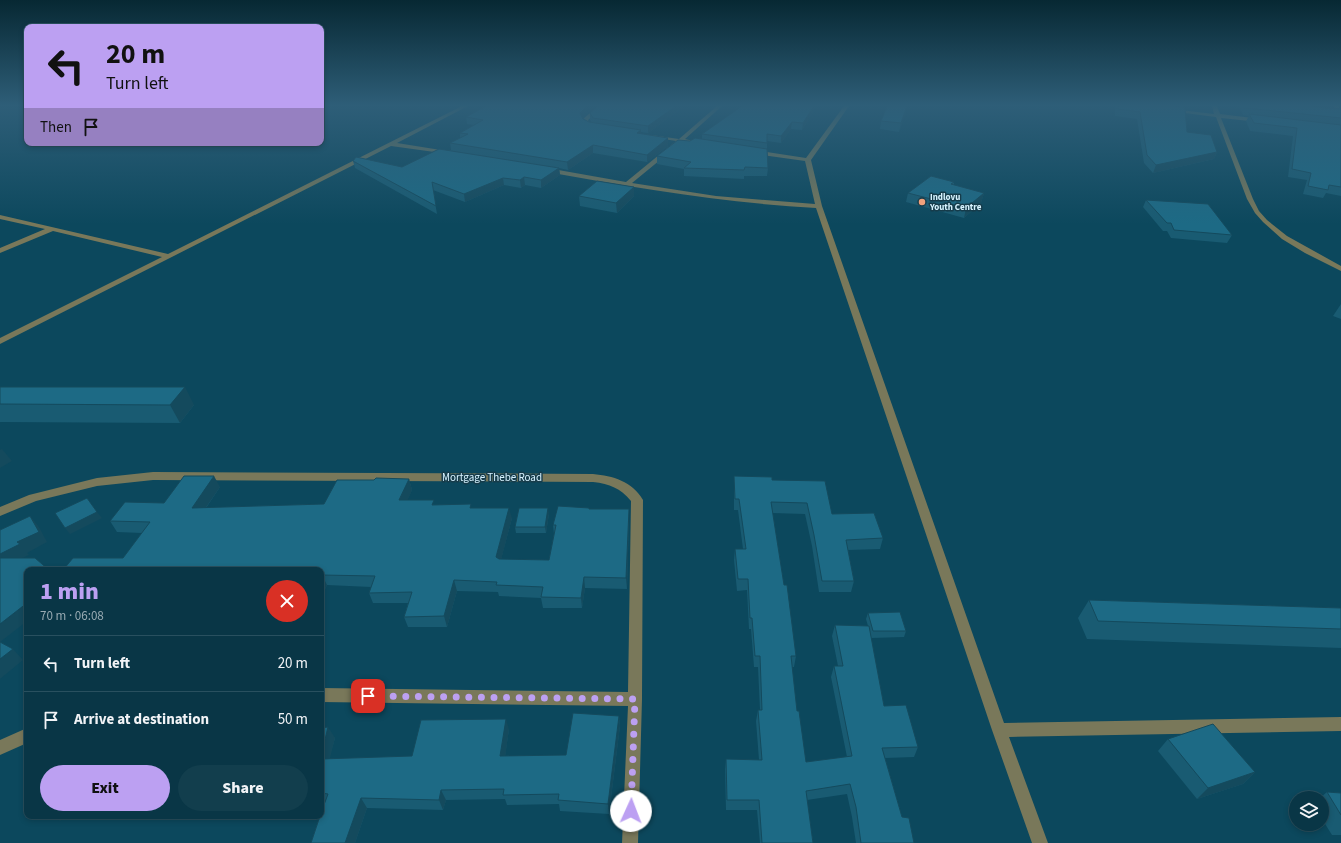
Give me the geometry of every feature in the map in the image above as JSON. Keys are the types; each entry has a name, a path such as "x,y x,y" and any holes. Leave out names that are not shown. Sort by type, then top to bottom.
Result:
{"street":[{"path":"0,341 388,145"},
{"path":"399,145 454,154"},
{"path":"627,184 674,145"},
{"path":"819,145 808,160 819,206 999,730 1040,843"},
{"path":"1229,145 1250,199 1257,212 1274,228 1290,240 1341,269"},
{"path":"748,151 808,160"},
{"path":"540,169 752,203 819,206"},
{"path":"0,217 169,256"},
{"path":"0,251 52,229"},
{"name":"Mortgage Thebe Road","path":"0,512 33,498 97,482 153,476 610,479 627,487 637,500 635,699 630,843"},
{"path":"324,695 635,699"},
{"path":"999,730 1341,724"},
{"path":"0,748 24,736"}],"building":[{"path":"464,145 592,145 567,162"},
{"path":"595,145 659,145 647,155"},
{"path":"671,145 743,145 767,149 768,168 745,167 744,170 684,168 691,162 657,156"},
{"path":"1145,145 1215,145 1217,152 1156,165 1147,155"},
{"path":"1295,145 1341,145 1341,187 1329,185 1328,190 1308,186 1311,173 1292,169"},
{"path":"439,149 559,168 541,180 524,177 520,180 503,178 464,194 432,182 436,206 353,161 356,157 402,167"},
{"path":"931,176 954,182 951,184 984,193 966,208 908,193"},
{"path":"597,181 634,187 616,203 579,196"},
{"path":"1146,200 1208,204 1232,235 1174,230 1171,223 1167,223"},
{"path":"0,387 185,387 170,405 0,404"},
{"path":"184,476 214,476 192,508 324,504 337,480 374,480 376,478 409,479 399,500 434,500 432,505 471,504 470,508 509,508 496,557 499,559 549,560 556,525 553,525 558,506 589,509 629,509 626,578 584,577 581,598 541,597 543,587 496,585 497,582 454,580 444,616 404,617 412,592 369,593 375,576 324,575 324,567 66,567 73,558 123,558 150,522 110,521 125,502 164,503"},
{"path":"734,476 772,477 772,480 825,481 832,514 874,513 883,538 846,540 854,581 822,581 807,503 771,502 784,585 787,585 796,656 791,656 797,711 799,711 806,762 852,756 834,666 843,666 835,625 869,626 884,706 906,705 918,747 882,748 902,817 909,818 914,843 861,843 856,807 850,784 806,791 813,843 762,843 759,800 727,800 726,759 762,760 758,710 762,710 760,656 755,656 752,618 750,618 748,579 738,579 735,549 746,549 739,499 735,499"},
{"path":"87,498 97,512 65,528 55,513"},
{"path":"519,508 548,508 545,527 515,527"},
{"path":"30,516 39,532 17,542 20,544 0,554 0,530"},
{"path":"0,558 35,558 46,567 24,567 24,605 0,624"},
{"path":"1089,600 1341,608 1341,629 1098,621"},
{"path":"900,612 906,631 873,631 868,613"},
{"path":"0,642 13,649 0,659"},
{"path":"573,713 619,716 608,804 558,800 559,794 503,795 504,789 441,790 439,800 361,798 345,843 311,843 319,819 324,819 324,805 328,794 324,793 324,759 412,756 421,720 506,719 500,756 566,755"},
{"path":"1213,724 1255,772 1208,788 1168,739"},
{"path":"328,727 324,744 324,728"},
{"path":"1329,792 1341,793 1341,815 1329,795"}],"place":[{"name":"Indlovu Youth Centre","path":"922,202"}],"route":[{"path":"368,696 635,699 631,811"}]}
